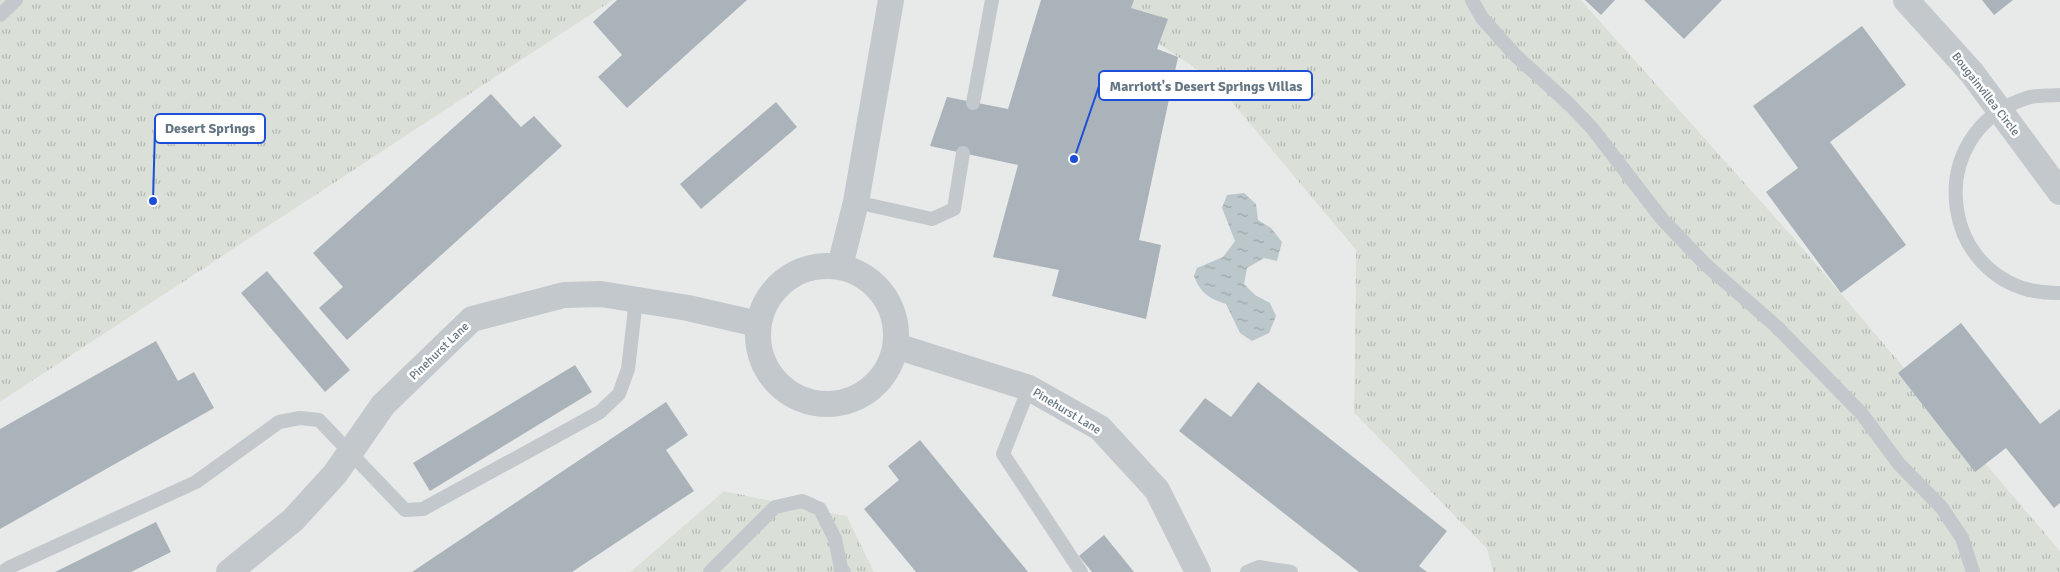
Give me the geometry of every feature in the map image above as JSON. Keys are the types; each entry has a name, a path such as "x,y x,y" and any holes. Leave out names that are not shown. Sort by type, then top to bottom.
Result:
{"street":[{"path":"840,266 856,202 891,0"},
{"name":"Bougainvillea Circle","path":"1906,0 1972,72 2060,192"},
{"path":"818,265 840,266 860,273 878,286 890,304 896,324 896,346 890,367 877,384 859,397 839,404 817,403 796,397 778,384 765,366 758,346 758,324 765,302 778,284 796,272 818,265"},
{"name":"Pinehurst Lane","path":"229,572 293,520 335,474 383,405 472,319 564,295 601,294 688,308 758,324"},
{"name":"Pinehurst Lane","path":"896,346 1029,388 1100,428 1157,490 1198,572"}],"lane":[{"path":"0,15 16,0"},
{"path":"973,102 992,0"},
{"path":"1472,0 1482,18 1515,55 1568,103 1592,128 1662,218 1706,265 1776,326 1862,414 1899,464 1942,508 1962,538 1973,572"},
{"path":"2060,95 2030,97 2000,111 1979,128 1964,151 1956,176 1955,203 1961,230 1974,254 1993,273 2016,287 2043,294 2060,293"},
{"path":"856,202 932,219 954,209 963,153"},
{"path":"3,572 10,567 196,482 279,422 300,418 320,420 405,510 422,509 600,412 618,394 628,369 636,300"},
{"path":"1029,388 1003,454 1081,572"},
{"path":"710,572 775,508 802,501 820,509 834,539 841,568 844,572"},
{"path":"1247,572 1259,567 1291,572"}],"shaded area":[{"path":"613,0 1094,0 1214,81 1356,250 1354,413 1487,549 1493,572 874,572 847,516 724,491 630,572 0,572 0,402"},
{"path":"1581,0 2060,0 2060,551 1793,237"}],"green space":[{"path":"0,0 613,0 0,402"},
{"path":"1094,0 1581,0 1793,237 2060,551 2060,572 1493,572 1487,549 1354,413 1356,250 1214,81"},
{"path":"724,491 847,516 874,572 630,572"}],"water":[{"path":"1244,193 1256,204 1258,220 1271,228 1282,242 1277,261 1264,258 1247,268 1244,284 1255,295 1270,303 1276,316 1269,333 1252,341 1240,333 1226,304 1206,294 1194,276 1197,268 1223,257 1235,241 1222,208 1227,195"}],"building":[{"path":"617,0 747,0 627,108 598,77 622,55 593,22"},
{"path":"1041,0 1134,0 1131,8 1168,19 1157,49 1178,57 1139,240 1161,245 1146,319 1052,296 1059,270 993,257 1018,165 930,146 947,97 1008,109"},
{"path":"1585,0 1615,0 1601,15"},
{"path":"1644,0 1722,0 1684,39"},
{"path":"1982,0 2013,0 1994,15"},
{"path":"1862,26 1906,85 1830,142 1906,245 1841,293 1766,192 1798,168 1753,106"},
{"path":"491,94 521,127 534,116 562,146 347,340 319,308 343,287 313,253"},
{"path":"776,102 797,127 701,209 680,184"},
{"path":"267,271 350,370 325,392 241,293"},
{"path":"1961,323 2040,424 2060,409 2060,503 2054,508 2006,448 1975,472 1898,373"},
{"path":"156,341 178,381 194,372 214,408 0,529 0,429"},
{"path":"575,365 592,392 430,491 413,463"},
{"path":"1258,382 1447,531 1419,566 1427,572 1359,572 1179,431 1205,398 1231,417"},
{"path":"666,402 688,435 666,450 694,491 572,572 412,572"},
{"path":"920,440 1028,572 916,572 864,509 899,480 888,466"},
{"path":"156,522 171,552 131,572 55,572"},
{"path":"1104,535 1134,572 1092,572 1079,556"}],"place":[{"name":"Marriott's Desert Springs Villas","path":"1074,159"},
{"name":"Desert Springs","path":"153,201"}]}
